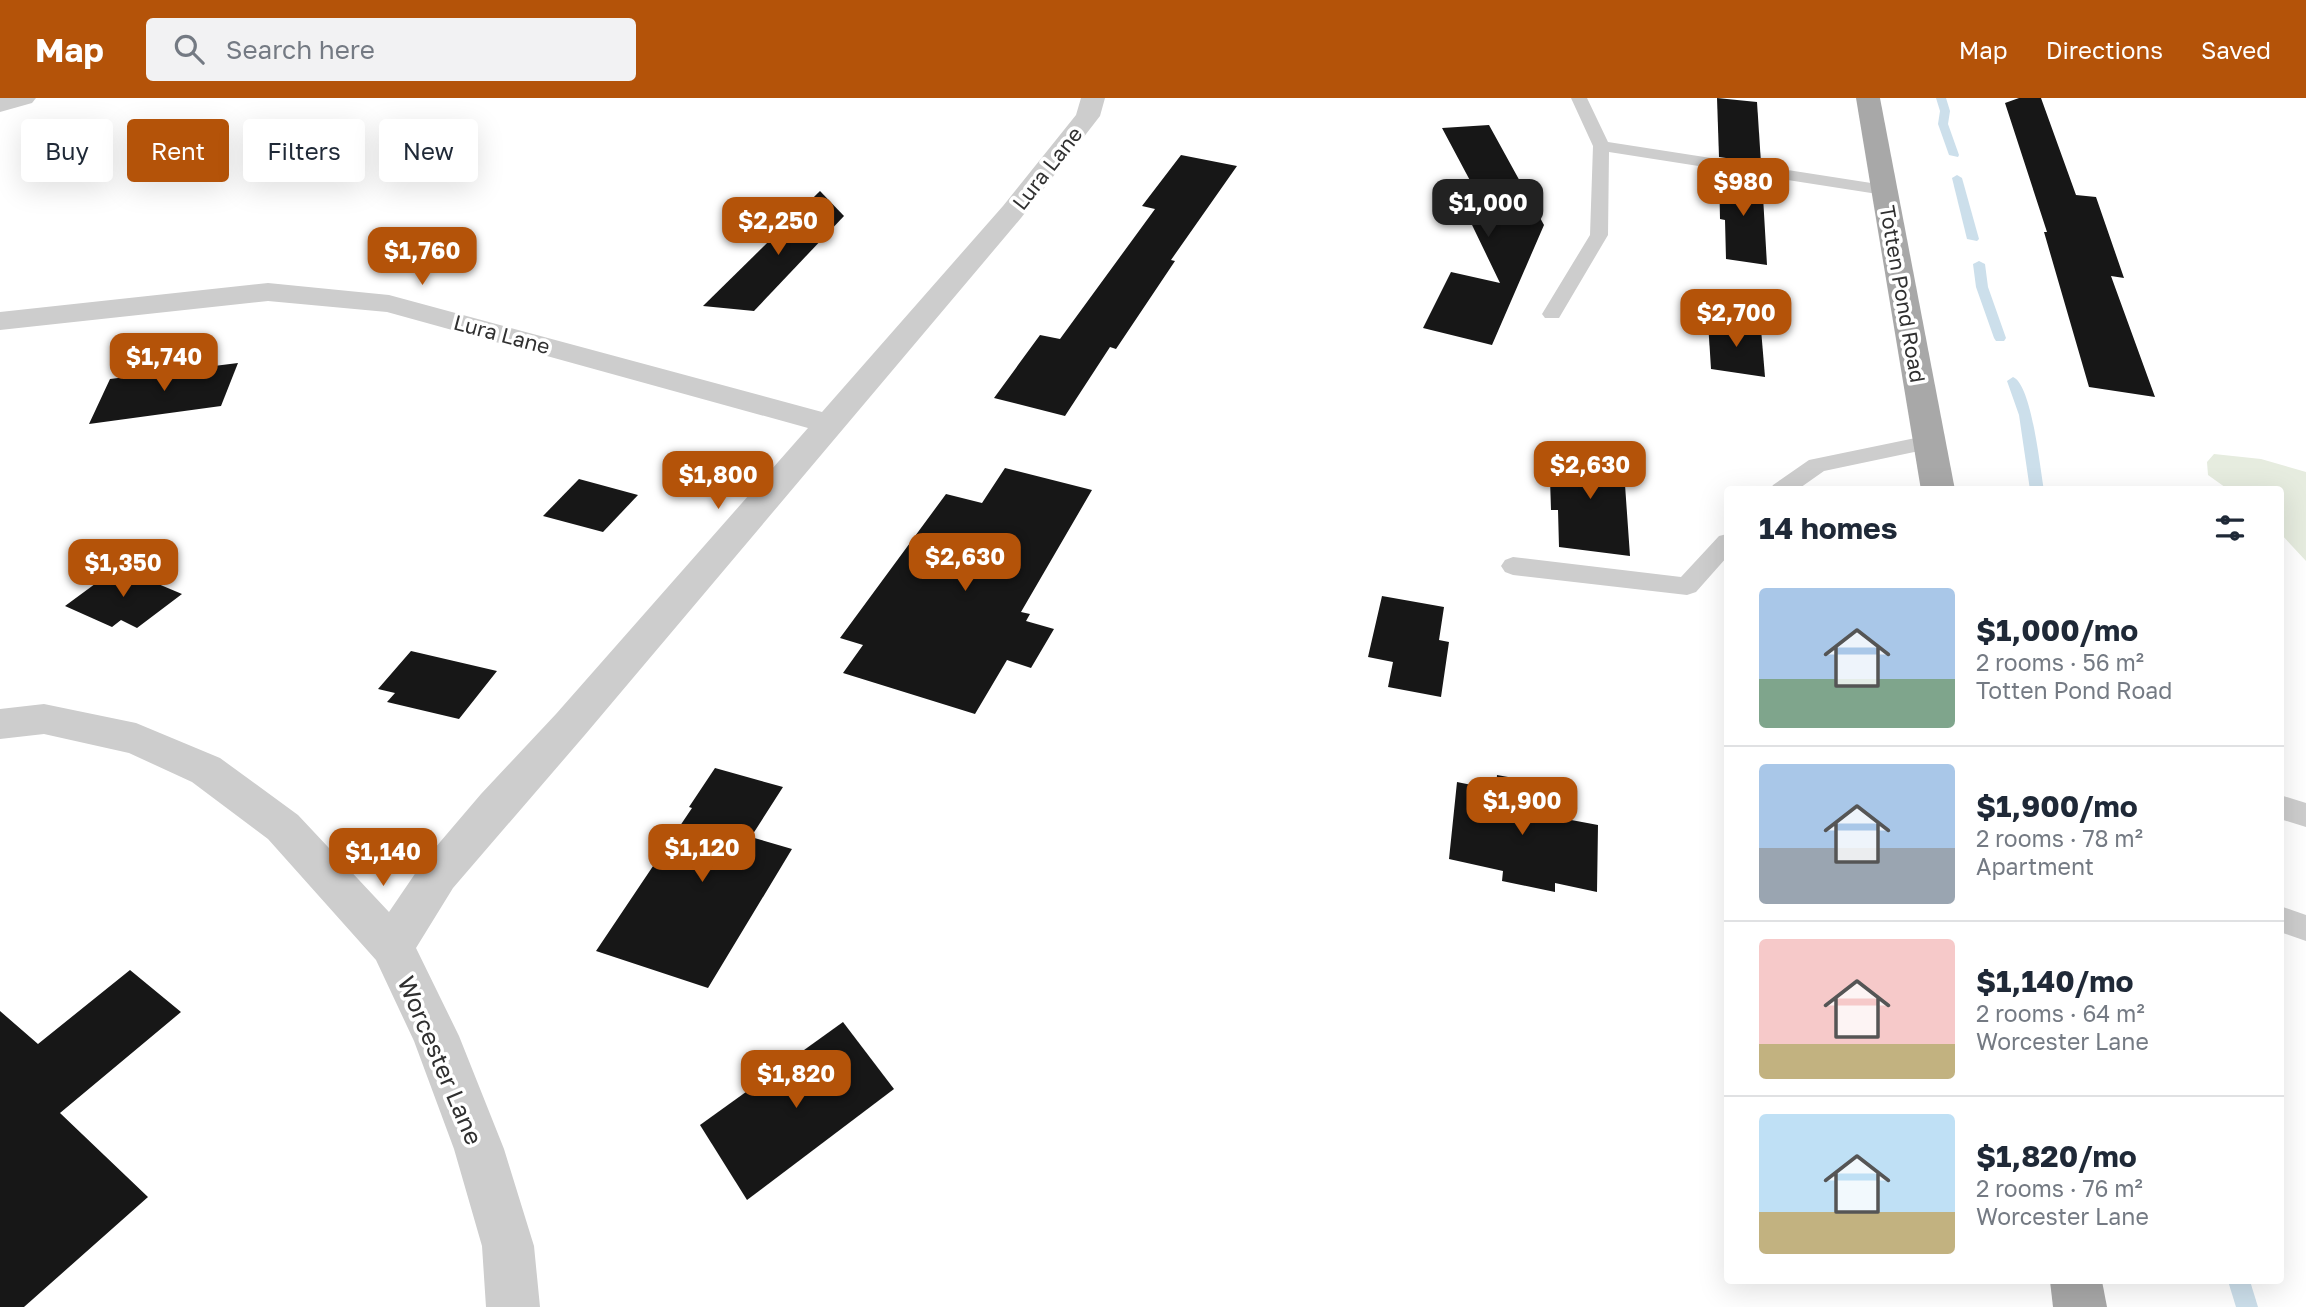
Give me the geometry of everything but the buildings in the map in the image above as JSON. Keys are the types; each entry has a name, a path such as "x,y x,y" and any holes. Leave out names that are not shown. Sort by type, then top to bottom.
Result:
{"main road":[{"name":"Totten Pond Road","path":"1868,98 1937,486"},
{"path":"2076,1284 2080,1307"}],"street":[{"path":"0,104 24,98"},
{"name":"Lura Lane","path":"392,946 438,875 1013,212 1088,116 1093,98"},
{"name":"Lura Lane","path":"0,321 268,292 389,304 830,424"},
{"name":"Worcester Lane","path":"0,724 44,719 96,730 135,739 206,770 284,827 392,946 436,1036 479,1149 508,1246 513,1307"}],"lane":[{"path":"1552,314 1599,235 1601,146 1579,98"},
{"path":"1601,146 1885,190"},
{"path":"1787,486 1817,465 1930,443"},
{"path":"1513,566 1687,586 1724,545"},
{"path":"2284,808 2306,816"},
{"path":"2284,920 2306,928"}],"shaded area":[{"path":"2214,454 2261,459 2306,472 2306,561 2284,537 2284,486 2223,486 2208,475 2207,462"}],"waterway":[{"path":"1941,98 1945,111 1943,124 1954,155"},
{"path":"1957,178 1973,239"},
{"path":"1979,264 1982,287 2000,338"},
{"path":"2013,381 2025,415 2036,486"},
{"path":"2240,1284 2247,1307"}]}
